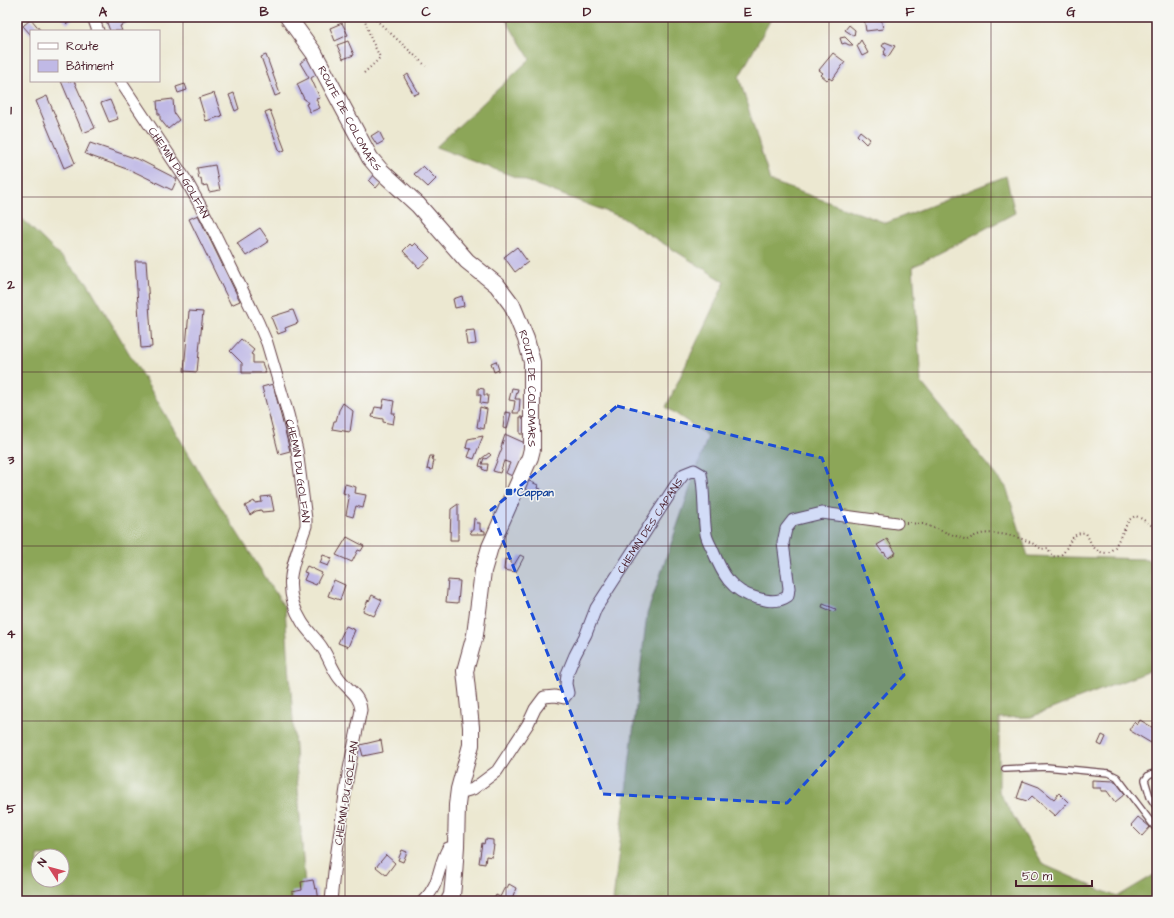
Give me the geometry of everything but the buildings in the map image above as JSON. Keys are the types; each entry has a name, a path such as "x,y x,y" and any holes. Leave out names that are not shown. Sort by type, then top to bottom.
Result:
{"main road":[{"name":"ROUTE DE COLOMARS","path":"288,17 314,53 370,158 381,171 418,205 467,261 504,292 512,305 530,350 533,378 532,449 530,457 490,546 484,564 475,636 465,671 471,727 471,745 459,790 453,881 449,901"}],"street":[{"path":"93,17 98,30"},
{"name":"CHEMIN DU GOLFAN","path":"121,82 175,162 207,218 261,329 278,376 288,414 297,450 306,520 306,526 291,569 290,580 292,597 296,610 303,624 326,653 335,673 356,695 360,704 345,796 331,901"},
{"name":"CHEMIN DES CAPANS","path":"459,790 466,791 473,789 497,771 544,697 556,696 564,698 568,693 566,684 567,674 586,634 596,608 676,483 684,474 694,470 701,474 706,535 722,573 736,589 750,597 767,601 782,601 788,596 789,588 783,543 786,529 793,520 822,513 897,523"},
{"path":"423,901 431,892 438,878 443,856 448,848 456,846"}],"lane":[{"path":"1005,769 1046,767 1109,773 1117,778 1157,830"},
{"path":"1157,773 1152,773 1147,776 1145,780 1150,797 1157,808"}],"path":[{"path":"364,17 371,39 380,57 364,73"},
{"path":"373,17 426,66"},
{"path":"897,523 923,524 966,540 981,534 999,534 1030,541 1041,549 1048,548 1052,556 1056,557 1063,554 1073,537 1080,532 1086,533 1093,548 1100,553 1108,554 1115,547 1128,520 1135,516 1157,528"}],"highlighted area":[{"path":"617,406 822,458 904,675 787,803 603,794 491,510"}],"green space":[{"path":"504,17 772,17 739,77 770,181 886,223 1006,176 1015,213 913,267 921,382 1006,487 1028,556 1148,559 1157,566 1157,668 1031,717 999,718 999,792 1042,864 1117,897 1157,873 1157,901 613,901 647,614 708,436 666,407 725,282 621,217 436,147 530,59"},
{"path":"17,214 87,282 207,485 285,608 306,901 17,901"}],"place":[{"name":"Cappan","path":"509,492"}]}
